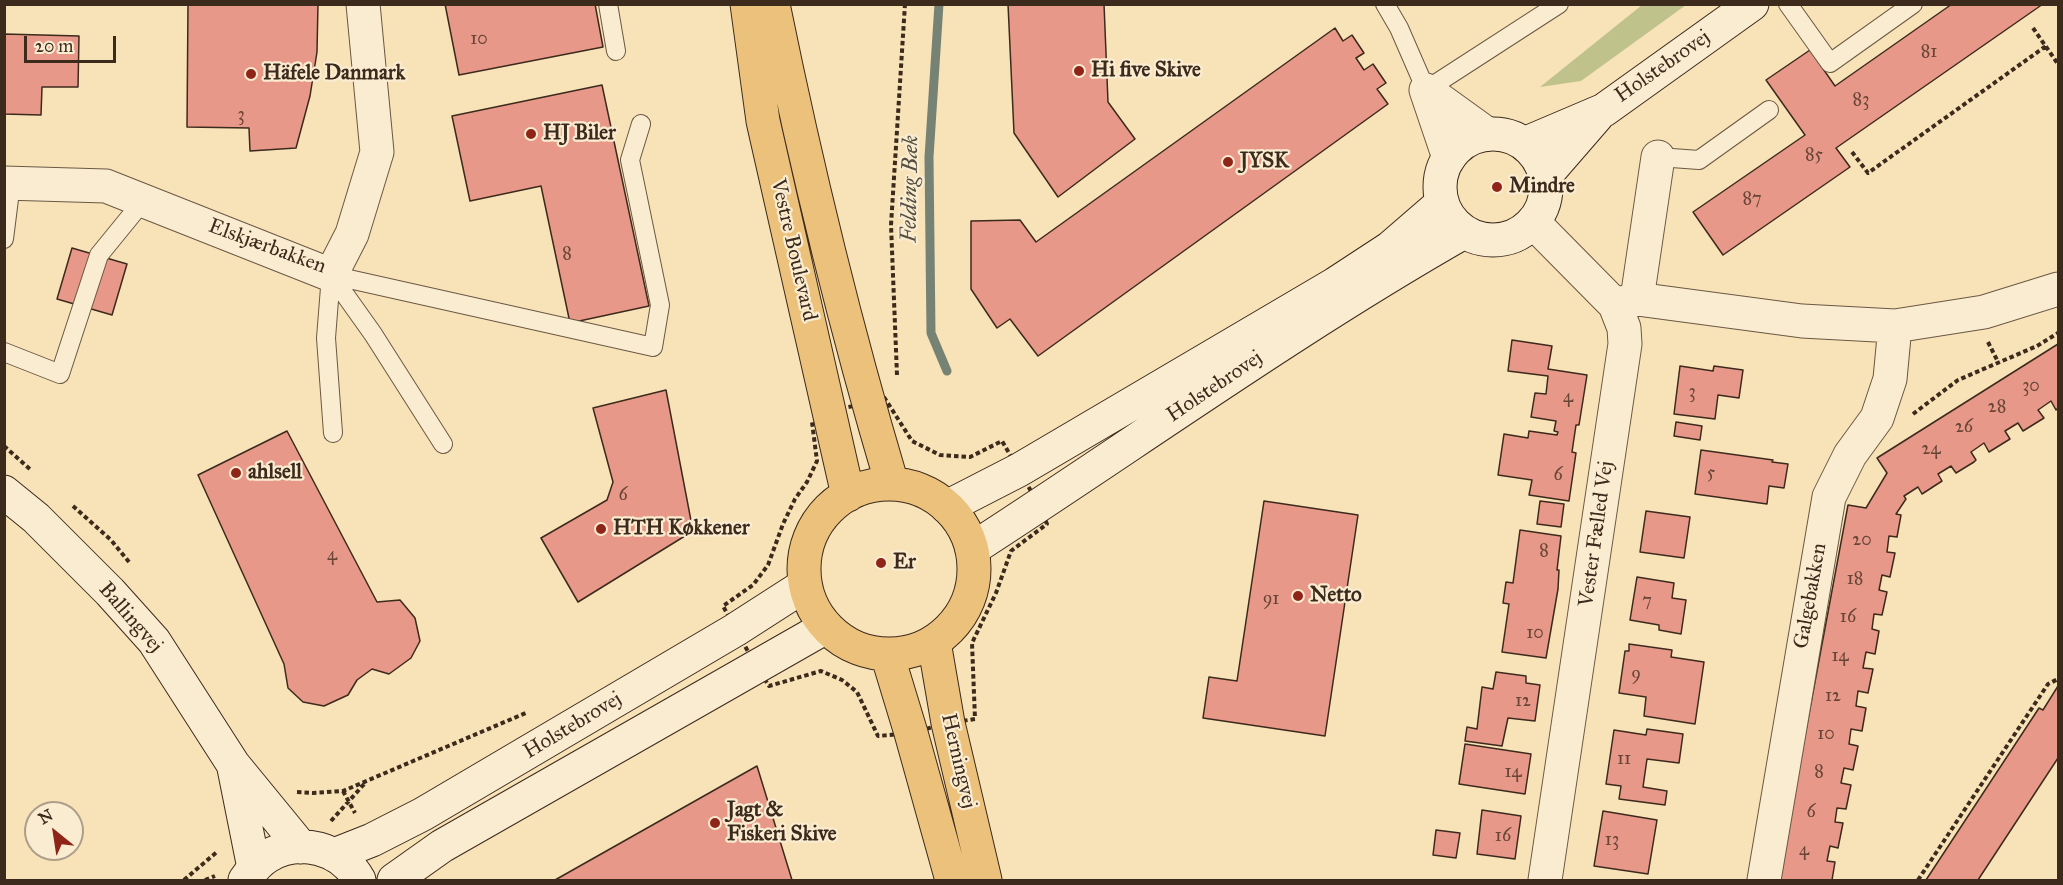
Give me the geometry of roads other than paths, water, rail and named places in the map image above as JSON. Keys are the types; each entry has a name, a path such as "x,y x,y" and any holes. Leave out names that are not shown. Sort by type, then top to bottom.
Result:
{"main road":[{"name":"Vestre Boulevard","path":"747,4 763,121 848,495"},
{"name":"Vestre Boulevard","path":"773,4 796,115 881,396 892,484"},
{"path":"892,484 931,495 947,507 963,527 972,549 974,576 968,602 954,624 934,642 911,651 887,654 864,651 843,641 826,627 813,608 805,585 804,559 812,533 826,511 848,495 869,486 892,484"},
{"name":"Herningvej","path":"934,642 948,723 985,880"},
{"name":"Herningvej","path":"887,654 952,880"}],"street":[{"name":"Elskjærbakken","path":"8,183 106,186 331,275 352,234 377,152 363,4"},
{"name":"Holstebrovej","path":"1524,144 1604,110 1752,4"},
{"path":"1426,90 1487,134"},
{"path":"1426,90 1449,158"},
{"name":"Holstebrovej","path":"1545,176 1604,110"},
{"path":"1487,134 1500,134 1524,144 1541,164 1545,176 1546,194 1541,211 1533,222 1516,235 1498,240 1479,238 1464,232 1451,219 1442,203 1440,188 1442,172 1449,158 1459,146 1472,138 1487,134"},
{"path":"1658,157 1626,302 1802,321 1895,326 1984,312 2058,289"},
{"name":"Holstebrovej","path":"947,507 1019,470 1335,284 1390,248 1442,203"},
{"name":"Vester Fælled Vej","path":"1533,222 1626,302 1625,344 1545,880"},
{"name":"Holstebrovej","path":"972,549 1265,354 1401,267 1464,232"},
{"name":"Galgebakken","path":"1764,880 1829,497 1850,455 1877,418 1890,379 1895,326"},
{"name":"Ballingvej","path":"4,492 36,518 110,592 154,641 233,764 314,850 346,864 359,880"},
{"name":"Holstebrovej","path":"249,874 267,856 284,849 314,850 372,840 423,814 724,616 805,585"},
{"name":"Holstebrovej","path":"394,880 442,846 826,627"},
{"name":"Ballingvej","path":"233,764 245,826 249,874"}],"lane":[{"path":"608,4 616,51"},
{"path":"1385,4 1399,28 1426,90 1559,4"},
{"path":"1788,4 1830,63 1913,4"},
{"path":"1658,157 1699,160 1769,110"},
{"path":"331,275 653,346 660,305 630,160 641,124"},
{"path":"4,239 8,183"},
{"path":"4,351 60,374 99,255 143,201"},
{"path":"331,275 327,338 333,433"},
{"path":"331,275 443,444"}],"waterway":[{"name":"Felding Bæk","path":"939,4 929,157 931,333 947,371"}],"place":[{"name":"Hi five Skive","path":"1079,71"},
{"name":"Häfele Danmark","path":"251,74"},
{"name":"HJ Biler","path":"531,134"},
{"name":"JYSK","path":"1228,162"},
{"name":"Mindre","path":"1497,187"},
{"name":"ahlsell","path":"236,473"},
{"name":"HTH Køkkener","path":"601,529"},
{"name":"Er","path":"881,563"},
{"name":"Netto","path":"1298,596"},
{"name":"Jagt & Fiskeri Skive","path":"715,823"}]}
